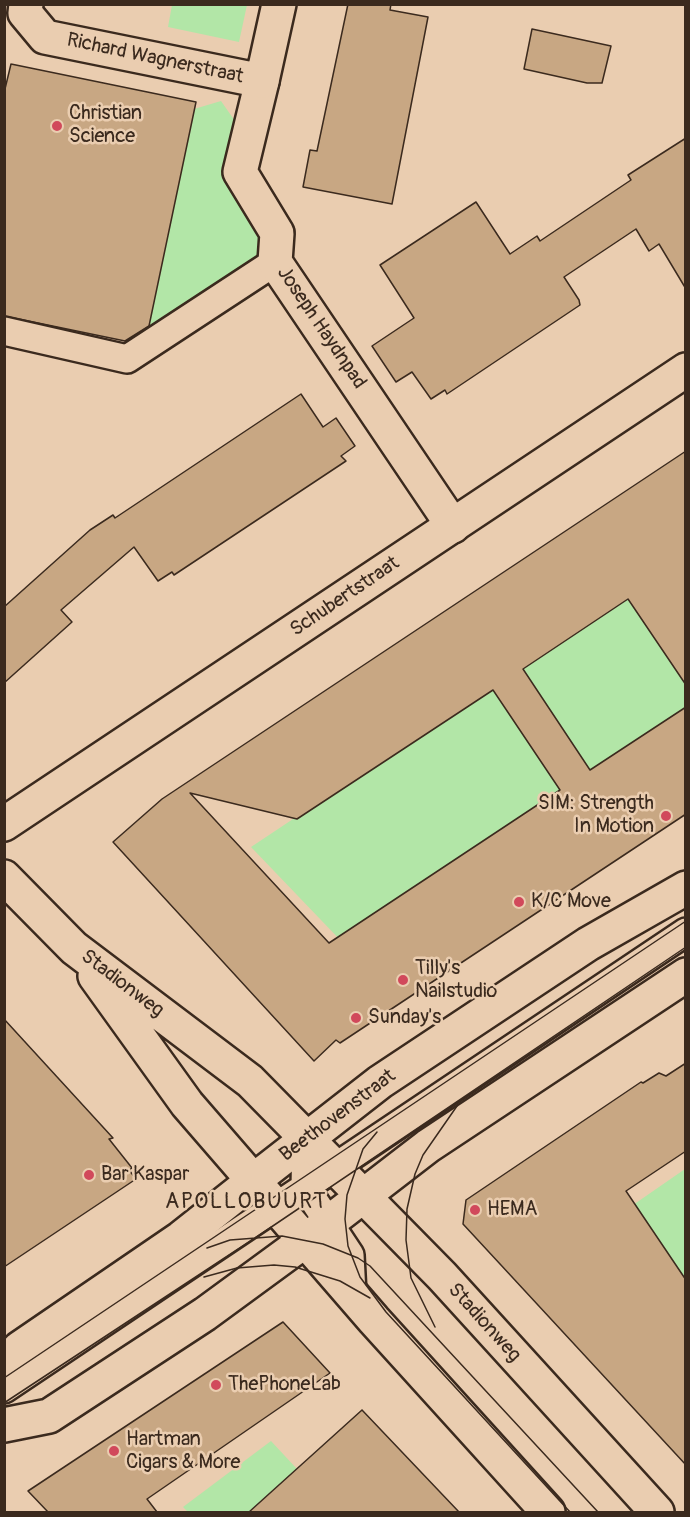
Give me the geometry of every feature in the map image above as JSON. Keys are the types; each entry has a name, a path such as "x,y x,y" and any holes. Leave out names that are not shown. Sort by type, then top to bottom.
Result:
{"main road":[{"name":"Richard Wagnerstraat","path":"26,4 25,13 45,37 262,81 279,4"},
{"name":"Joseph Haydnpad","path":"262,81 240,172 277,233 275,262 453,526"},
{"name":"Schubertstraat","path":"4,824 686,369"},
{"name":"Stadionweg","path":"4,877 74,948 250,1081 442,1276 657,1512"},
{"name":"Beethovenstraat","path":"4,1364 20,1348 181,1238 380,1082 588,944 686,888"},
{"name":"Stadionweg","path":"74,948 187,1104 277,1206 318,1231 352,1294 549,1512"},
{"path":"4,1425 49,1416 205,1314 428,1146 686,975"}],"lane":[{"path":"4,331 127,359 275,262"},
{"name":"Beethovenstraat","path":"4,1389 198,1262 435,1098 686,932"},
{"path":"254,1181 305,1187 306,1138"},
{"name":"Stadionweg","path":"305,1187 318,1231"}],"green space":[{"path":"172,5 247,5 239,42 168,27"},
{"path":"221,101 235,121 228,177 261,242 256,262 146,338 194,109"},
{"path":"685,558 685,714 344,944 251,847"},
{"path":"685,1169 685,1315 607,1223"},
{"path":"271,1441 337,1512 188,1512 183,1507"}],"building":[{"path":"348,4 391,4 390,10 428,17 392,204 303,187 310,150 317,151"},
{"path":"532,29 611,46 602,83 587,83 524,69"},
{"path":"11,64 196,102 149,326 125,341 4,316 4,93"},
{"path":"686,138 686,289 659,244 649,251 636,229 564,277 580,305 447,394 445,390 431,399 412,372 396,382 372,346 414,318 380,265 476,202 510,254 537,236 540,241 631,180 628,175"},
{"path":"301,394 323,427 336,418 355,446 341,456 346,461 174,575 172,572 158,581 134,547 61,610 72,622 4,683 4,607 90,530 113,515 115,518"},
{"path":"686,451 686,685 628,599 523,669 590,770 686,707 686,814 340,1043 336,1040 314,1061 113,842 162,799","holes":["493,690 560,790 329,943 190,793 297,819"]},
{"path":"4,1019 113,1138 109,1139 132,1168 129,1170 136,1179 4,1267"},
{"path":"686,1063 686,1151 626,1191 686,1280 686,1465 463,1224 466,1200 641,1082 659,1073 666,1076"},
{"path":"283,1322 330,1373 147,1499 157,1512 48,1512 28,1491"},
{"path":"362,1410 459,1512 249,1512"}],"tram line":[{"path":"4,1378 686,921"},
{"path":"4,1403 258,1236 686,947"},
{"path":"435,1327 411,1278 406,1240 407,1209 415,1174 423,1155 457,1106"},
{"path":"377,1132 363,1149 347,1195 345,1219 348,1246 360,1277 386,1312 570,1512"},
{"path":"207,1248 230,1240 282,1236 323,1244 358,1258 370,1266 598,1512"},
{"path":"204,1277 237,1268 274,1265 295,1267 340,1281 370,1298"}],"place":[{"name":"Christian Science","path":"57,126"},
{"name":"SIM: Strength In Motion","path":"666,816"},
{"name":"K/C Move","path":"519,902"},
{"name":"Tilly's Nailstudio","path":"403,980"},
{"name":"Sunday's","path":"356,1018"},
{"name":"Bar Kaspar","path":"89,1175"},
{"name":"HEMA","path":"475,1210"},
{"name":"ThePhoneLab","path":"216,1385"},
{"name":"Hartman Cigars & More","path":"114,1451"}],"district":[{"name":"APOLLOBUURT","path":"246,1202"}]}
